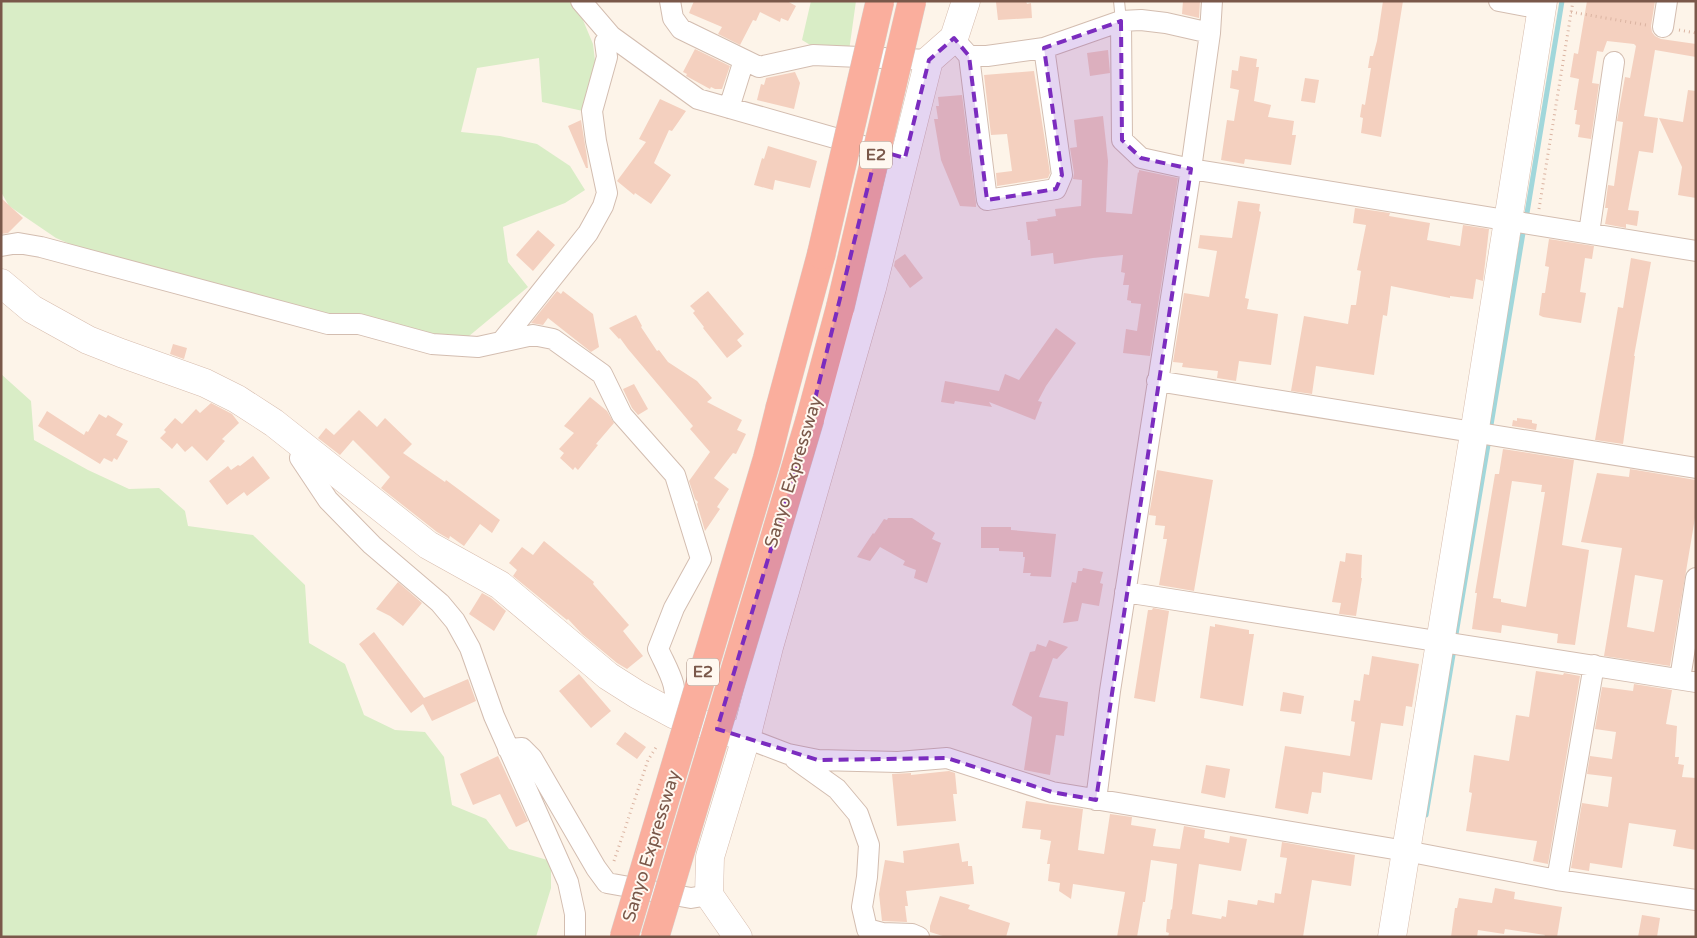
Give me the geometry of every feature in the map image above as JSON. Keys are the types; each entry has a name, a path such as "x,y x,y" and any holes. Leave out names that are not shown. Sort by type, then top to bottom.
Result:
{"highway":[{"name":"Sanyo Expressway","path":"624,937 767,459 821,255 880,1"},
{"name":"Sanyo Expressway","path":"655,937 810,419 840,308 912,1"}],"street":[{"path":"581,1 611,36 698,99 905,158"},
{"path":"670,1 673,18 681,29 760,68 813,55 929,60 961,47 987,56 1044,48 1120,11"},
{"path":"966,1 961,47 987,200 1056,189 1062,175 1044,48"},
{"path":"1096,800 1110,690 1191,169 1210,33 1212,1"},
{"path":"1392,937 1415,853 1483,435 1522,222 1542,5 1499,1"},
{"path":"1663,27 1668,1"},
{"path":"1120,11 1140,20 1166,23 1210,33"},
{"path":"1120,11 1122,140 1141,158 1191,169 1696,251"},
{"path":"502,342 588,233 603,206 607,193 592,111 606,57 605,42 611,36"},
{"path":"729,108 744,60"},
{"path":"738,937 709,895 710,857 746,738 769,646 872,288 929,60"},
{"path":"1589,233 1614,62"},
{"path":"1,246 18,243 41,247 328,324 359,324 432,344 478,347 533,335 552,339 602,374 622,414 675,475 701,559 674,608 658,649 674,682 677,697 675,715"},
{"path":"1,282 32,309 88,340 205,383 237,399 274,423 428,545 500,585 608,676 675,715 788,754 818,760 898,762 947,758 1052,792 1415,853 1557,880 1696,900"},
{"path":"1157,381 1696,468"},
{"path":"304,446 300,458 328,500 372,545 440,604 455,621 470,648 494,716 568,882 575,914 575,937"},
{"path":"1125,592 1688,680 1696,578"},
{"path":"1557,880 1594,665"},
{"path":"508,749 522,748 532,758 596,868 607,883 691,898 709,895"},
{"path":"788,754 837,789 858,814 869,845 867,877 862,907 867,929 882,933 912,934 919,937"}],"path":[{"path":"1522,222 1573,1"},
{"path":"1571,12 1696,33"},
{"path":"607,883 648,760 675,715"}],"highlighted area":[{"path":"1121,21 1122,140 1141,158 1191,169 1096,800 1052,792 947,758 818,760 717,729 810,419 877,150 905,158 929,60 954,38 969,56 987,200 1056,189 1062,175 1044,48"}],"green space":[{"path":"1,1 575,1 593,44 597,77 583,111 542,102 539,58 477,68 461,132 500,136 537,144 570,166 585,190 565,203 503,227 508,262 528,287 463,341 441,335 330,317 103,258 56,238 9,206 1,192"},
{"path":"811,1 856,1 849,51 825,54 802,40"},
{"path":"1,374 31,401 34,440 88,470 129,489 159,488 185,511 188,526 253,535 305,585 309,643 345,664 364,715 395,730 425,732 444,757 452,805 486,819 509,849 551,861 551,888 536,937 1,937"}],"building":[{"path":"694,1 787,1 796,6 788,21 781,18 780,22 760,12 756,21 753,20 740,45 718,34 722,27 689,13"},
{"path":"1026,1 1027,4 1031,3 1032,18 998,20 996,2"},
{"path":"1183,1 1200,1 1199,18 1182,14"},
{"path":"1383,1 1403,1 1381,137 1361,133 1363,118 1360,117 1362,104 1365,105 1371,68 1368,68 1370,56 1373,56 1377,41"},
{"path":"1587,1 1655,1 1651,26 1655,36 1661,39 1696,44 1696,57 1655,50 1644,116 1658,118 1653,153 1639,151 1628,210 1639,211 1637,226 1626,224 1626,228 1605,224 1608,208 1605,208 1608,185 1614,186 1623,122 1617,121 1625,77 1630,78 1636,46 1634,44 1607,41 1603,52 1597,51 1592,83 1599,84 1591,139 1578,137 1580,125 1575,124 1577,110 1574,110 1579,79 1570,77 1574,53 1578,54"},
{"path":"695,49 730,66 722,89 711,87 710,89 686,76 687,74 683,72"},
{"path":"1108,50 1110,73 1090,76 1087,53"},
{"path":"1240,56 1257,59 1256,67 1259,67 1254,101 1271,105 1268,117 1294,121 1292,135 1296,135 1291,165 1245,159 1244,164 1221,160 1227,120 1234,121 1239,90 1230,88 1232,70 1238,71"},
{"path":"1034,71 1050,173 1048,178 997,186 996,173 1012,171 1007,134 991,135 984,75"},
{"path":"795,72 800,83 794,109 757,100 761,84 764,85 766,78"},
{"path":"1305,78 1319,80 1315,103 1301,101"},
{"path":"1688,90 1696,91 1696,198 1678,195 1682,167 1659,118 1683,122"},
{"path":"962,95 976,207 960,206 941,160 934,119 938,119 936,106 939,106 938,97"},
{"path":"660,99 686,111 672,131 669,130 654,163 671,175 651,204 635,193 634,195 617,181 646,142 639,139"},
{"path":"1103,116 1108,161 1106,212 1132,214 1139,170 1178,178 1150,356 1123,353 1126,329 1137,331 1141,304 1131,303 1131,301 1127,300 1129,285 1123,285 1125,273 1121,272 1123,255 1054,264 1053,253 1031,256 1026,222 1056,216 1055,209 1081,206 1082,180 1073,179 1074,173 1070,148 1077,147 1074,120"},
{"path":"581,120 588,168 586,168 568,126"},
{"path":"768,146 817,161 810,188 775,180 773,190 754,185 762,158 764,159"},
{"path":"1,198 23,218 8,233 1,234"},
{"path":"1238,201 1260,204 1259,211 1261,212 1245,298 1249,299 1247,309 1278,314 1271,365 1239,361 1236,381 1217,378 1218,371 1182,367 1183,363 1173,362 1184,293 1209,297 1217,251 1198,248 1200,235 1232,238"},
{"path":"1355,208 1390,213 1389,216 1430,223 1427,240 1460,246 1463,225 1489,229 1483,281 1476,279 1473,299 1450,296 1450,298 1391,286 1387,316 1383,315 1374,375 1316,366 1312,394 1291,391 1304,316 1348,324 1351,305 1356,305 1361,271 1357,270 1366,225 1353,223"},
{"path":"538,230 555,245 533,271 516,255"},
{"path":"1549,239 1594,246 1592,259 1585,258 1580,292 1586,293 1581,323 1539,315 1542,293 1545,293 1549,267 1545,266"},
{"path":"905,254 923,278 910,288 894,266 895,261"},
{"path":"1631,258 1651,262 1634,356 1623,444 1595,440 1618,307 1623,308"},
{"path":"557,291 561,294 563,291 593,314 599,347 591,352 548,318 543,325 531,323"},
{"path":"708,291 744,334 737,340 742,346 727,358 703,328 693,313 695,311 690,306"},
{"path":"636,315 641,327 657,351 659,350 668,362 697,381 712,398 707,402 742,420 737,430 746,434 736,454 733,453 714,478 729,489 717,507 720,509 705,531 698,502 695,499 689,481 710,452 690,429 693,426 620,338 609,328"},
{"path":"1056,328 1076,343 1046,386 1038,401 1042,402 1035,420 989,402 992,407 955,401 954,404 941,402 945,381 999,391 1005,374 1019,380"},
{"path":"173,344 187,348 184,359 170,354"},
{"path":"634,384 648,409 638,415 632,408 623,389"},
{"path":"590,397 607,411 614,423 596,444 598,445 578,470 575,467 573,470 560,458 564,453 559,449 574,433 564,426"},
{"path":"211,403 232,414 239,423 222,439 225,441 207,461 192,446 185,452 177,443 172,449 160,438 166,432 164,430 175,418 182,424 196,409 200,413"},
{"path":"359,410 377,427 385,418 412,444 403,453 445,482 446,480 500,520 492,533 480,524 464,546 450,536 449,539 437,532 381,488 390,477 353,440 340,455 318,438 326,428 334,435"},
{"path":"47,411 84,435 86,431 88,432 99,414 106,418 108,415 123,424 116,435 128,441 117,460 114,458 112,462 104,458 100,464 38,426"},
{"path":"1517,418 1532,420 1532,423 1537,424 1536,430 1512,426 1513,420 1517,421"},
{"path":"1503,449 1574,460 1562,545 1589,550 1575,645 1557,643 1558,634 1502,625 1501,633 1472,629 1477,593 1475,593 1495,474 1499,474","holes":["1512,481 1542,485 1541,492 1545,492 1526,607 1501,602 1501,599 1493,598"]},
{"path":"253,456 270,478 247,496 244,492 227,505 209,481 228,466 231,470"},
{"path":"1630,469 1696,480 1696,512 1670,666 1604,656 1622,548 1581,542 1597,473 1629,477","holes":["1635,575 1663,580 1654,632 1627,627"]},
{"path":"1157,470 1213,480 1194,591 1159,585 1167,539 1163,539 1165,526 1155,525 1156,516 1149,515"},
{"path":"888,518 912,518 935,533 932,539 941,543 927,583 914,578 916,570 903,565 905,561 880,547 870,561 857,557 884,519 887,520"},
{"path":"981,527 1011,527 1011,530 1056,534 1051,577 1030,576 1031,573 1023,573 1025,557 1023,557 1023,552 999,551 999,548 981,548"},
{"path":"544,541 594,582 593,584 629,625 623,631 643,656 627,669 617,663 582,634 568,619 513,576 517,570 509,563 522,547 533,555"},
{"path":"1346,553 1362,555 1362,578 1356,616 1339,614 1341,603 1332,602 1340,561 1345,562"},
{"path":"1083,568 1103,572 1100,583 1103,584 1099,606 1082,603 1078,621 1063,623 1072,582 1076,583 1078,571 1082,571"},
{"path":"398,582 422,603 403,626 390,616 376,609"},
{"path":"482,593 506,611 494,631 469,614"},
{"path":"1153,608 1169,611 1155,702 1134,698 1148,610"},
{"path":"1215,624 1249,630 1249,634 1254,634 1243,706 1200,698 1210,626 1215,627"},
{"path":"374,632 424,698 468,679 476,701 432,721 423,704 411,713 359,644"},
{"path":"1049,640 1068,647 1057,659 1053,658 1039,697 1068,702 1064,736 1056,735 1050,775 1024,770 1032,717 1012,705 1030,652 1035,651 1037,644 1046,647"},
{"path":"1372,656 1419,664 1412,707 1406,706 1403,726 1381,723 1372,780 1323,772 1321,793 1312,792 1308,814 1275,808 1285,746 1350,756 1355,722 1351,721 1354,700 1360,701 1364,674 1369,675"},
{"path":"1536,671 1580,676 1548,864 1533,861 1537,841 1466,831 1472,793 1469,792 1474,755 1509,761 1516,715 1529,717"},
{"path":"579,674 611,711 591,728 559,691"},
{"path":"1634,684 1672,690 1666,724 1677,726 1675,757 1679,757 1678,764 1684,765 1682,777 1696,778 1696,850 1673,846 1676,830 1629,823 1622,868 1590,863 1589,871 1571,868 1582,803 1608,807 1612,777 1587,774 1590,756 1612,759 1616,732 1595,729 1602,687 1633,691"},
{"path":"1283,692 1304,696 1301,714 1280,711"},
{"path":"625,732 646,747 637,759 616,744"},
{"path":"498,756 528,821 516,827 500,794 473,805 460,774"},
{"path":"1206,765 1230,769 1225,798 1201,793"},
{"path":"949,771 955,773 957,794 953,794 956,821 897,826 892,774 911,773 911,775"},
{"path":"1026,801 1083,809 1078,850 1104,854 1110,814 1132,817 1131,825 1156,829 1153,846 1180,849 1184,826 1205,830 1204,838 1229,843 1230,836 1247,839 1241,871 1199,864 1192,914 1221,919 1222,916 1226,917 1228,900 1257,905 1258,900 1274,903 1275,893 1281,894 1287,858 1280,857 1282,842 1355,855 1351,886 1312,880 1303,937 1168,937 1169,933 1166,932 1167,919 1170,919 1172,910 1177,864 1151,860 1145,902 1143,902 1137,937 1117,937 1125,892 1073,884 1071,899 1059,891 1060,883 1048,881 1050,864 1047,864 1051,841 1040,839 1041,830 1022,828"},
{"path":"959,843 962,862 968,861 968,866 972,866 974,884 906,891 908,906 905,906 907,922 882,921 879,894 885,860 904,863 903,851"},
{"path":"1495,888 1515,892 1514,899 1562,907 1557,937 1544,937 1545,935 1505,929 1504,934 1478,930 1477,937 1451,937 1455,908 1457,908 1459,898 1492,903"},
{"path":"940,896 970,905 968,909 1010,923 1006,937 946,937 930,932 930,926"},
{"path":"1642,915 1660,918 1657,937 1638,937"}],"waterway":[{"path":"1526,219 1562,1"},
{"path":"1490,431 1524,227"},
{"path":"1455,640 1489,439"},
{"path":"1426,815 1454,649"}]}
